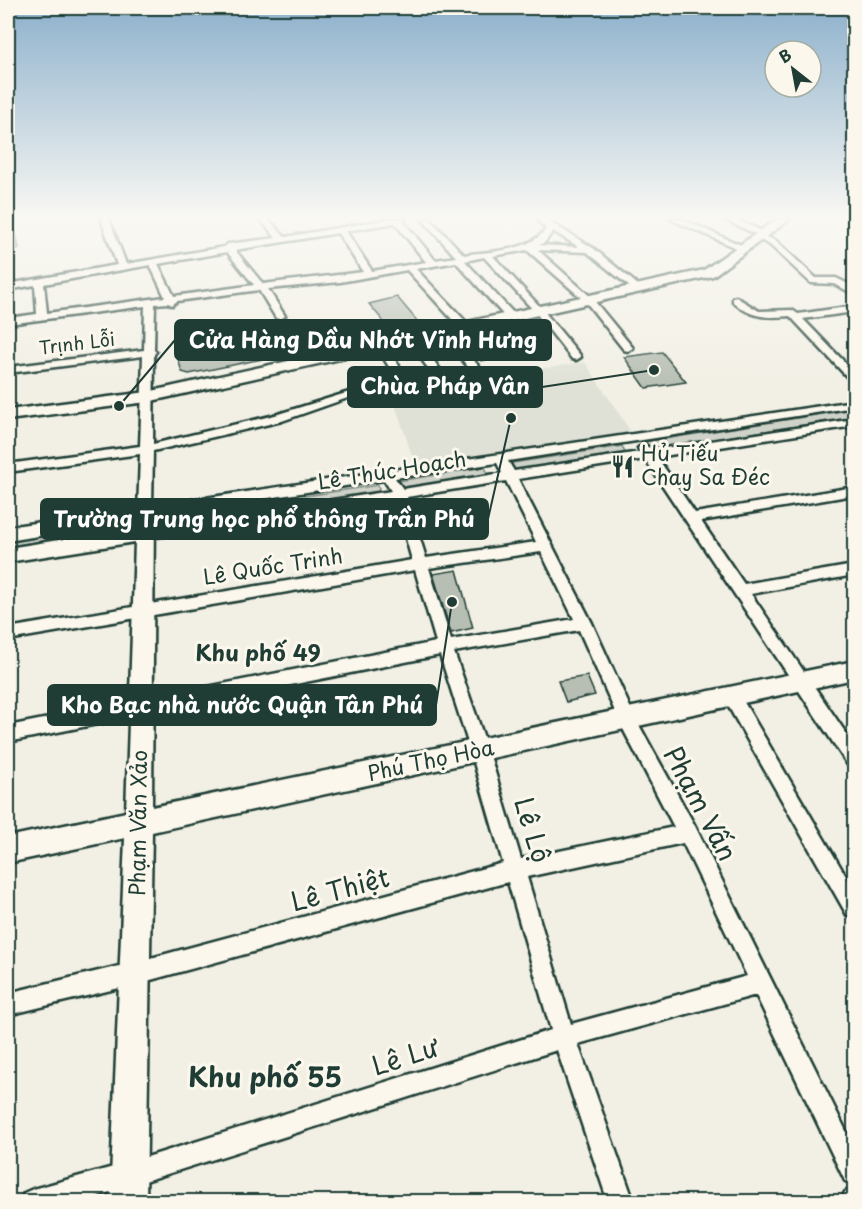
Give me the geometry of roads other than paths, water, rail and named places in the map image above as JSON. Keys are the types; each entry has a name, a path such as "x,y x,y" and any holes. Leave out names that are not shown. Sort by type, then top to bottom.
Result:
{"street":[{"path":"8,287 70,275"},
{"path":"159,275 171,300"},
{"path":"251,275 280,316"},
{"path":"8,328 150,306 184,297 357,275"},
{"path":"417,275 466,328"},
{"path":"475,275 512,318"},
{"path":"506,275 539,311 576,357"},
{"path":"562,275 589,300 628,348"},
{"path":"621,275 638,289"},
{"path":"8,415 147,397 447,333 697,275"},
{"path":"808,275 814,281 836,281 855,291"},
{"path":"39,281 42,316"},
{"path":"736,300 747,311 757,315 792,314 855,378"},
{"path":"8,321 150,306"},
{"name":"Phạm Văn Xảo","path":"128,1188 136,973 147,397 151,352 150,306"},
{"path":"795,317 855,309"},
{"path":"447,333 479,374"},
{"path":"413,340 444,383"},
{"path":"382,347 410,393"},
{"name":"Trịnh Lỗi","path":"8,370 151,352"},
{"path":"837,360 855,357"},
{"path":"8,468 146,449 278,417 359,392"},
{"name":"Lê Thúc Hoạch","path":"8,555 145,523 387,475 855,404"},
{"name":"Lê Thúc Hoạch","path":"8,534 145,523 400,495 855,422"},
{"path":"634,436 855,759"},
{"name":"Phạm Vấn","path":"501,459 584,623 627,720 688,833 855,1172"},
{"name":"Lê Lộ","path":"387,475 400,495 445,647 480,752 564,1037 621,1202"},
{"path":"692,518 855,491"},
{"name":"Lê Quốc Trinh","path":"8,634 422,564 546,546"},
{"path":"741,590 855,570"},
{"path":"8,734 445,647 584,623"},
{"name":"Phú Thọ Hòa","path":"8,850 480,752 855,670"},
{"path":"732,697 855,908"},
{"name":"Lê Thiệt","path":"8,1004 136,973 515,870 688,833"},
{"name":"Lê Lư","path":"33,1202 128,1188 564,1037 762,982"}],"place":[{"name":"Chùa Pháp Vân","path":"654,370"},
{"name":"Cửa Hàng Dầu Nhớt Vĩnh Hưng","path":"119,406"},
{"name":"Trường Trung học phổ thông Trần Phú","path":"511,418"},
{"name":"Hủ Tiếu Chay Sa Đéc","path":"623,466"},
{"name":"Kho Bạc nhà nước Quận Tân Phú","path":"452,602"}],"district":[{"name":"Khu phố 49","path":"258,653"},
{"name":"Khu phố 55","path":"265,1078"}]}
